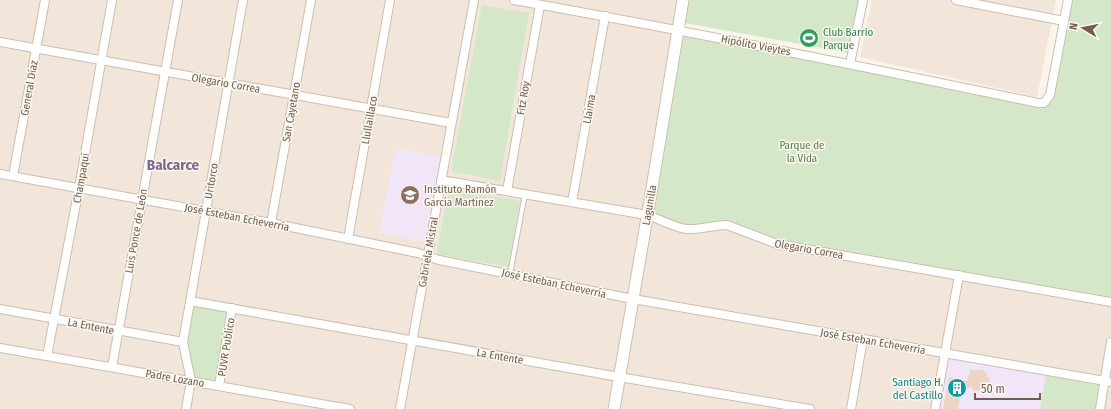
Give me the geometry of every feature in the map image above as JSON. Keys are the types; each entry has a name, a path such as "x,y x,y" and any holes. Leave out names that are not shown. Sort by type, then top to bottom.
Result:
{"main road":[{"name":"Lagunilla","path":"614,409 648,215 683,0"}],"street":[{"name":"General Díaz","path":"13,176 45,0"},
{"name":"Champaquí","path":"47,356 79,188 112,0"},
{"name":"Luis Ponce de León","path":"112,367 178,0"},
{"name":"Uritorco","path":"186,409 191,381 183,342 243,0"},
{"name":"San Cayetano","path":"271,223 311,0"},
{"name":"Llullaillaco","path":"348,239 390,0"},
{"name":"Gabriela Mistral","path":"400,409 474,0"},
{"name":"Hipólito Vieytes","path":"514,0 678,30 1031,102 1044,103 1050,95 1064,21"},
{"path":"850,64 863,0"},
{"path":"956,0 1064,21 1068,0"},
{"name":"Fitz Roy","path":"507,191 540,4"},
{"name":"Llaima","path":"572,202 605,16"},
{"name":"Olegario Correa","path":"0,42 452,123"},
{"name":"José Esteban Echeverría","path":"0,174 271,223 418,253 439,260 633,299 1108,382"},
{"name":"Olegario Correa","path":"441,180 648,215 677,227 686,229 699,229 718,225 727,225 776,244 1111,302"},
{"path":"935,409 959,275"},
{"name":"La Entente","path":"190,301 619,377 810,409"},
{"name":"PUVR Publico","path":"219,386 232,308"},
{"name":"La Entente","path":"0,309 118,332 183,342"},
{"path":"851,409 863,340"},
{"path":"1100,409 1108,382 1111,342"},
{"name":"Padre Lozano","path":"0,348 350,409"}],"lane":[{"path":"510,274 525,194"}],"shaded area":[{"path":"0,0 683,0 648,215 718,225 1111,302 1111,409 0,409"},
{"path":"872,0 1056,0 1037,97 860,57"},
{"name":"Instituto Ramón García Martínez","path":"396,149 441,156 425,242 379,233"},
{"path":"948,358 1046,375 1040,409 940,409"}],"green space":[{"name":"Club Barrio Parque","path":"689,0 859,0 849,53 685,23"},
{"name":"Parque de la Vida","path":"1068,0 1111,0 1111,302 777,244 736,228 699,229 648,215 678,30 1044,103"},
{"path":"482,5 529,13 500,181 451,171"},
{"path":"448,189 520,201 509,267 437,254"},
{"path":"193,304 228,310 216,381 195,378 187,339"},
{"path":"1046,375 1099,385 1095,409 1040,409"}],"building":[{"name":"Santiago H. del Castillo","path":"971,370 984,370 990,380 984,391 973,390 971,386 961,393 958,409 943,409 949,377 967,381"}],"place":[{"name":"Club Barrio Parque","path":"809,38"},
{"name":"Instituto Ramón García Martínez","path":"410,195"},
{"name":"Santiago H. del Castillo","path":"957,388"}],"district":[{"name":"Balcarce","path":"173,165"}]}
